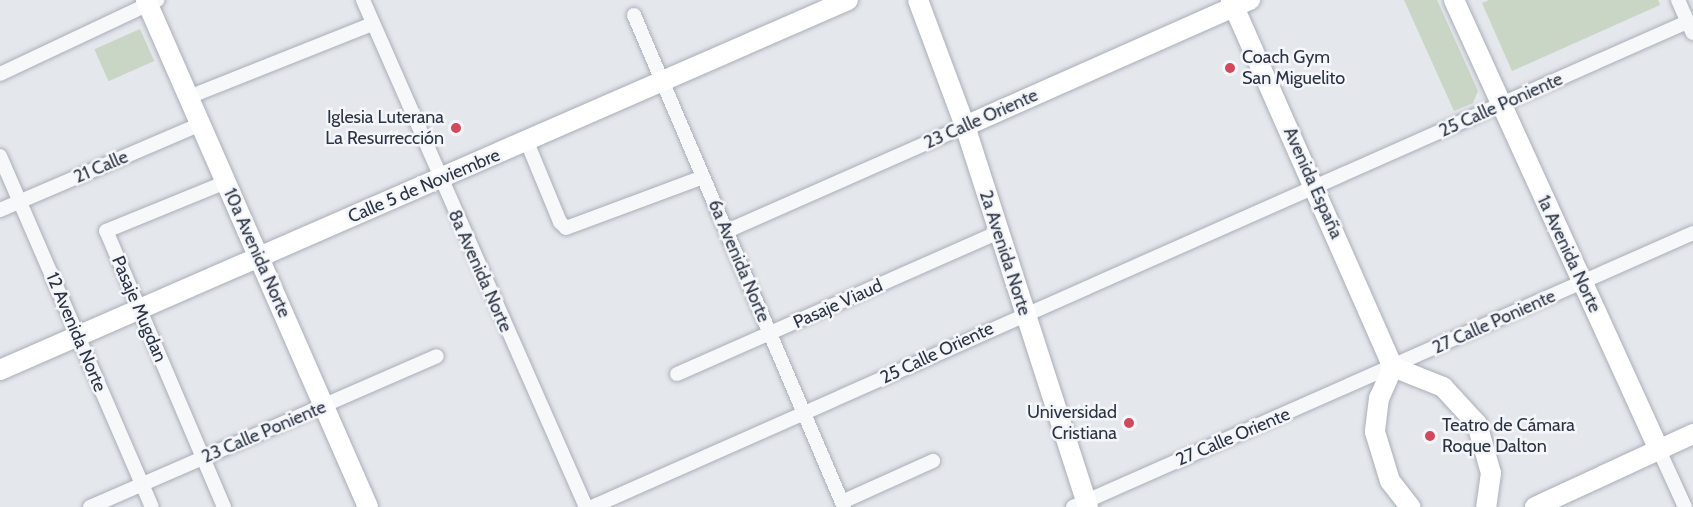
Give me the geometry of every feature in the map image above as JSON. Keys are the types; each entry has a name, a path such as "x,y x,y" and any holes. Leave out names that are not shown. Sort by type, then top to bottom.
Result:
{"main road":[{"name":"Calle 5 de Noviembre","path":"0,370 848,0"},
{"name":"2a Avenida Norte","path":"918,0 965,126 1082,505"},
{"name":"1a Avenida Norte","path":"1454,0 1659,450"},
{"name":"10a Avenida Norte","path":"150,2 189,97 368,507"},
{"name":"23 Calle Oriente","path":"965,126 1239,2"},
{"name":"Avenida España","path":"1239,2 1393,367"},
{"path":"1410,507 1390,482 1375,432 1379,398 1393,367 1436,382 1467,410 1488,456 1486,507"},
{"path":"1535,507 1693,434"}],"street":[{"name":"8a Avenida Norte","path":"363,0 439,179 586,507"},
{"path":"1678,0 1690,28"},
{"path":"0,74 150,2"},
{"name":"6a Avenida Norte","path":"634,15 661,83 727,231 843,505"},
{"path":"189,97 372,24"},
{"name":"25 Calle Poniente","path":"1316,189 1500,105 1690,28"},
{"name":"21 Calle","path":"0,210 201,124"},
{"name":"23 Calle Oriente","path":"727,231 965,126"},
{"path":"527,142 560,222 567,228 703,177"},
{"name":"12 Avenida Norte","path":"0,156 152,507"},
{"name":"Pasaje Mugdan","path":"224,507 106,231 226,182"},
{"name":"25 Calle Oriente","path":"592,507 804,415 1024,312 1316,189"},
{"name":"Pasaje Viaud","path":"677,374 999,232"},
{"name":"27 Calle Poniente","path":"1393,367 1693,233"},
{"name":"23 Calle Poniente","path":"90,507 437,356"},
{"name":"27 Calle Oriente","path":"1082,505 1393,367"},
{"name":"1a Avenida Norte","path":"1659,450 1684,507"},
{"path":"843,505 933,461"}],"green space":[{"path":"1404,0 1437,0 1478,91 1473,103 1454,111"},
{"path":"1489,0 1658,0 1660,5 1512,71 1482,3"},
{"path":"140,29 154,61 109,81 94,49"}],"place":[{"name":"Coach Gym San Miguelito","path":"1230,68"},
{"name":"Iglesia Luterana La Resurrección","path":"456,128"},
{"name":"Universidad Cristiana","path":"1129,423"},
{"name":"Teatro de Cámara Roque Dalton","path":"1430,436"}]}
